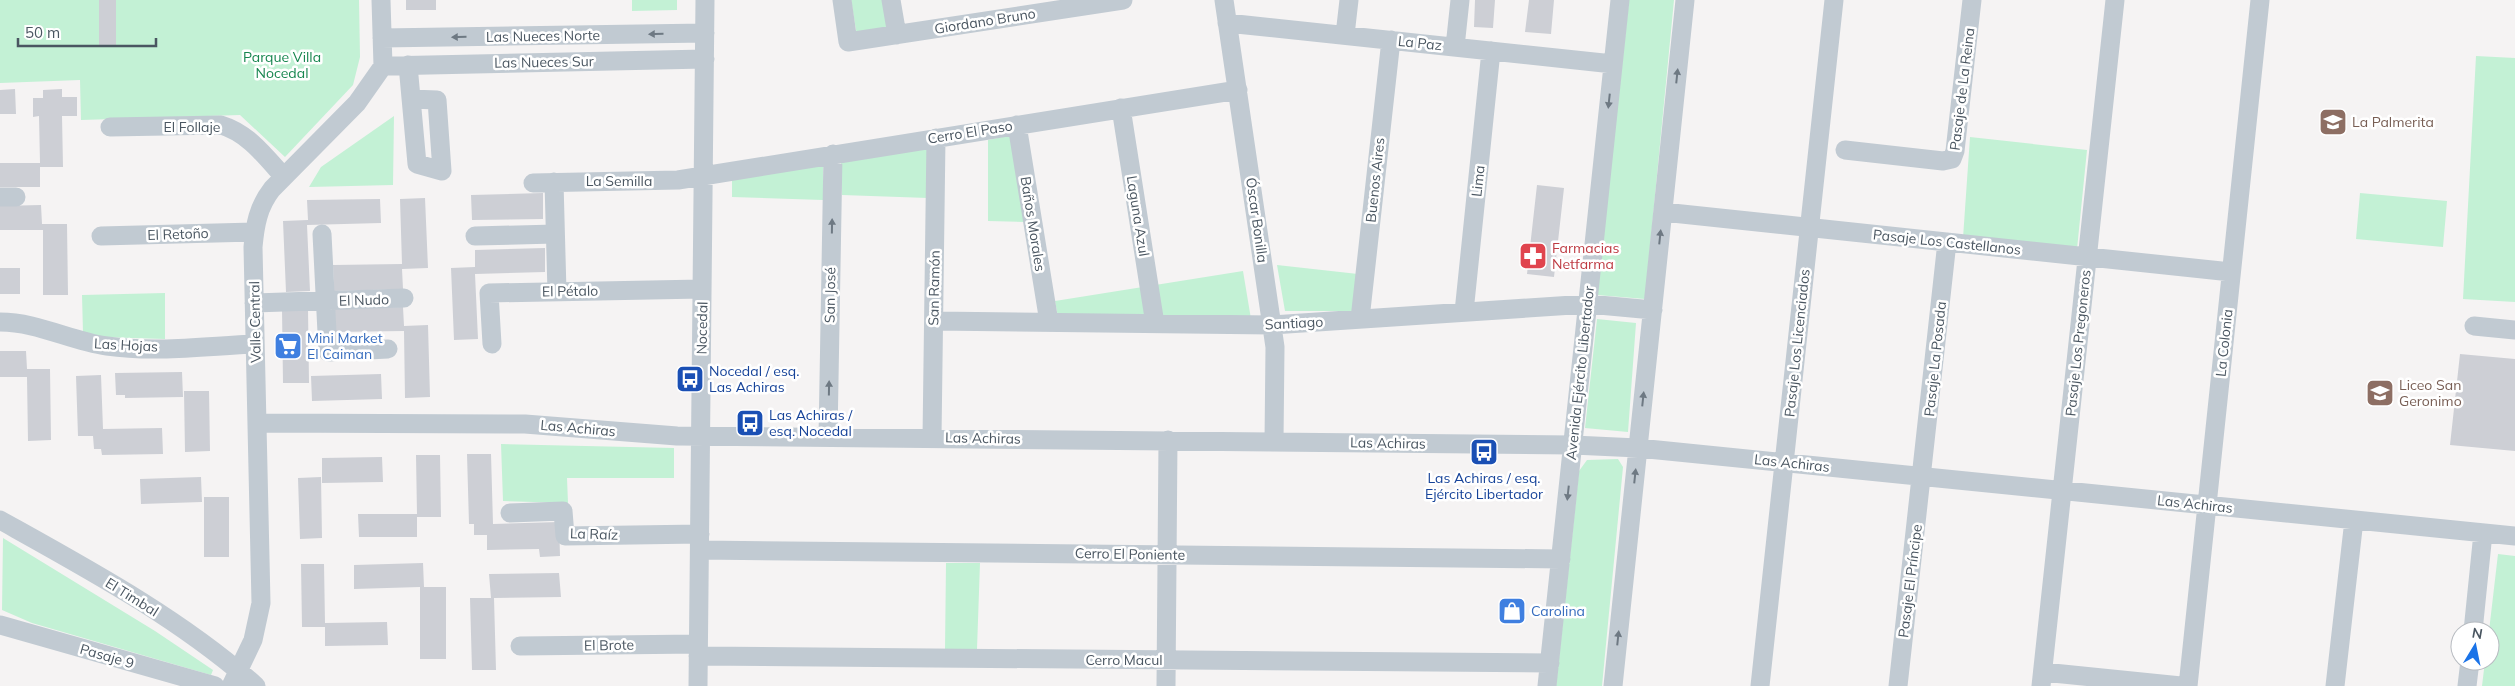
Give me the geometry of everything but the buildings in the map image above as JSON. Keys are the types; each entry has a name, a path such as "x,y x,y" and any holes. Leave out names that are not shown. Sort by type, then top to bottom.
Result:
{"street":[{"path":"381,0 383,66"},
{"name":"Nocedal","path":"698,686 705,0"},
{"name":"Giordano Bruno","path":"842,0 848,42 897,35 1053,5 1123,0"},
{"path":"891,0 897,35"},
{"name":"Óscar Bonilla","path":"1224,0 1275,347 1274,441"},
{"path":"1345,35 1349,0"},
{"path":"1455,47 1460,0"},
{"name":"Avenida Ejército Libertador","path":"1547,686 1620,0"},
{"path":"1613,686 1685,0"},
{"name":"Pasaje Los Licenciados","path":"1760,686 1834,0"},
{"name":"Pasaje de La Reina","path":"1845,150 1944,161 1952,159 1955,151 1972,0"},
{"name":"Pasaje Los Pregoneros","path":"2042,679 2115,0"},
{"name":"La Colonia","path":"2188,686 2260,0"},
{"name":"La Paz","path":"1227,23 1613,64"},
{"name":"Las Nueces Norte","path":"382,38 705,33"},
{"name":"Buenos Aires","path":"1360,319 1390,40"},
{"name":"Lima","path":"1464,312 1491,51"},
{"name":"Las Nueces Sur","path":"383,66 704,59"},
{"path":"408,65 411,100"},
{"name":"Valle Central","path":"235,678 255,634 262,603 254,303 254,232 261,206 284,176 357,103 383,66"},
{"name":"Cerro El Paso","path":"703,175 1238,90"},
{"name":"Laguna Azul","path":"1121,108 1155,324"},
{"name":"El Follaje","path":"110,127 221,125 234,129 253,144 284,176"},
{"name":"Baños Morales","path":"1017,125 1049,322"},
{"name":"San Ramón","path":"932,438 936,138"},
{"name":"San José","path":"828,437 833,154"},
{"name":"La Semilla","path":"533,183 668,181 703,175"},
{"path":"554,182 557,292"},
{"name":"Pasaje Los Castellanos","path":"1663,212 2231,272"},
{"name":"El Retoño","path":"101,236 254,232"},
{"name":"El Nudo","path":"322,234 328,352 388,350"},
{"path":"476,236 555,234"},
{"name":"Pasaje La Posada","path":"1923,476 1947,242"},
{"name":"El Pétalo","path":"492,344 489,293 702,289"},
{"name":"El Nudo","path":"254,303 404,298"},
{"name":"Santiago","path":"934,321 1272,325 1588,304 1653,310"},
{"name":"Las Hojas","path":"0,322 28,324 70,338 109,346 159,348 255,344"},
{"path":"2474,326 2515,330"},
{"name":"Las Achiras","path":"257,423 525,424 572,426 633,433 701,436 1274,441 1573,445 1638,448 2515,536"},
{"path":"1166,686 1168,440"},
{"name":"Pasaje El Príncipe","path":"1898,686 1923,476"},
{"name":"La Raíz","path":"510,513 563,511 565,536 700,542"},
{"name":"El Timbal","path":"0,520 145,605 235,678 256,686"},
{"path":"2336,686 2354,520"},
{"path":"2474,621 2483,533"},
{"name":"Cerro El Poniente","path":"700,542 1167,554 1561,559"},
{"name":"Pasaje 9","path":"0,625 215,686"},
{"name":"El Brote","path":"520,646 698,650"},
{"name":"Cerro Macul","path":"698,650 1166,660 1550,663"},
{"path":"2467,686 2469,671"},
{"path":"2042,679 2181,686"}],"green space":[{"name":"Parque Villa Nocedal","path":"0,0 359,0 360,57 353,85 285,157 240,115 81,120 80,80 0,83"},
{"path":"632,0 677,0 677,10 632,11"},
{"path":"851,0 884,0 889,30 857,36"},
{"path":"1629,0 1674,0 1645,299 1597,295"},
{"path":"2476,56 2515,58 2515,302 2463,299"},
{"path":"394,116 393,185 309,187 321,167"},
{"path":"1012,135 1024,222 988,221 988,140"},
{"path":"1970,137 2087,150 2077,249 1963,238"},
{"path":"929,148 928,198 842,195 841,162"},
{"path":"823,164 823,200 732,197 732,176"},
{"path":"2360,193 2447,201 2443,247 2356,239"},
{"path":"1277,265 1358,274 1355,311 1285,311"},
{"path":"1243,271 1251,319 1058,317 1055,301"},
{"path":"165,293 165,339 99,337 83,333 82,295"},
{"path":"1597,319 1636,323 1628,432 1585,428"},
{"path":"501,444 674,448 674,478 567,478 568,503 503,501"},
{"path":"1618,459 1623,467 1602,686 1556,686 1579,471 1587,460"},
{"path":"3,538 155,631 213,670 211,675 32,623 2,610"},
{"path":"2498,554 2515,556 2515,686 2482,686 2484,671 2500,671 2500,621 2490,621"},
{"path":"946,563 980,563 977,649 945,649"}],"place":[{"name":"La Palmerita","path":"2333,122"},
{"name":"Farmacias Netfarma","path":"1533,256"},
{"name":"Mini Market El Caiman","path":"288,346"},
{"name":"Nocedal / esq. Las Achiras","path":"690,379"},
{"name":"Liceo San Geronimo","path":"2380,393"},
{"name":"Las Achiras / esq. Nocedal","path":"750,423"},
{"name":"Las Achiras / esq. Ejército Libertador","path":"1484,452"},
{"name":"Carolina","path":"1512,611"}]}
